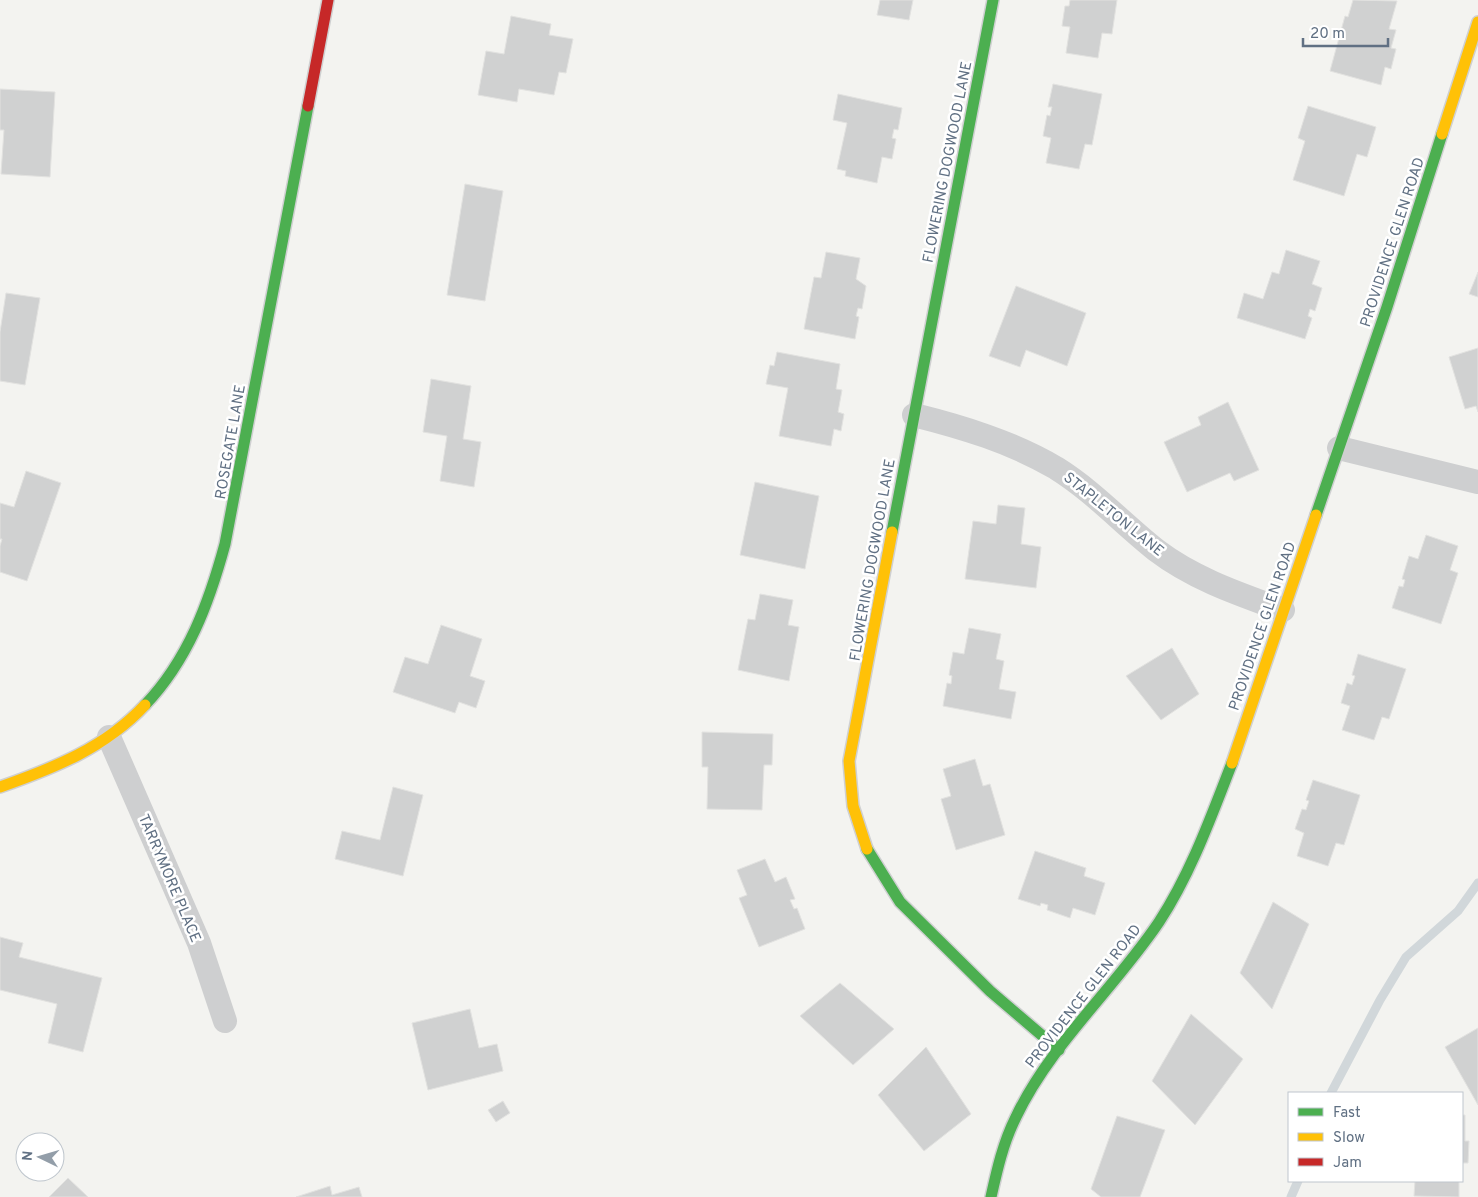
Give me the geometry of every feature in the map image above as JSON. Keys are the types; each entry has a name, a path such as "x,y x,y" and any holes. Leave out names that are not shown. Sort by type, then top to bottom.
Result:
{"street":[{"name":"ROSEGATE LANE","path":"0,787 67,761 109,737 143,709 169,679 199,624 210,598 233,513 238,464 328,0"},
{"name":"FLOWERING DOGWOOD LANE","path":"993,0 849,761 854,812 869,854 900,902 990,991 1059,1050"},
{"name":"PROVIDENCE GLEN ROAD","path":"991,1197 998,1164 1017,1113 1039,1075 1117,980 1160,920 1184,876 1234,758 1387,307 1478,22"},
{"name":"STAPLETON LANE","path":"914,415 961,427 1004,442 1055,468 1090,492 1157,550 1183,568 1218,586 1283,610"},
{"path":"1339,448 1478,482"},
{"name":"TARRYMORE PLACE","path":"109,737 198,943 225,1021"}],"building":[{"path":"880,0 913,0 909,20 877,15"},
{"path":"1070,0 1117,0 1112,34 1102,33 1098,58 1066,53 1070,27 1062,26 1065,6 1069,6"},
{"path":"1353,0 1397,1 1389,29 1396,30 1391,48 1396,49 1391,69 1385,67 1381,85 1330,71 1345,16 1348,17"},
{"path":"511,16 551,24 549,35 573,39 566,73 559,72 554,95 519,89 517,102 478,95 486,51 504,54"},
{"path":"1053,84 1102,94 1092,145 1085,144 1079,169 1046,163 1051,138 1043,136 1047,115 1050,116 1052,107 1048,107"},
{"path":"0,89 55,92 50,177 1,174 4,130 0,130"},
{"path":"838,94 902,108 898,130 894,129 892,138 896,139 892,159 882,157 877,183 845,176 846,171 837,169 847,123 833,120"},
{"path":"1308,106 1376,127 1367,157 1357,154 1344,196 1293,180 1305,141 1298,138"},
{"path":"465,184 503,191 485,301 447,295"},
{"path":"1286,250 1320,261 1312,284 1322,288 1315,311 1310,309 1308,316 1312,318 1305,339 1237,318 1244,293 1263,299 1272,272 1279,274"},
{"path":"826,252 860,258 856,279 866,286 862,309 858,308 856,316 859,317 855,339 804,329 814,277 821,278"},
{"path":"1478,272 1478,297 1469,294"},
{"path":"1016,286 1086,313 1067,366 1026,350 1020,367 989,356"},
{"path":"6,293 40,298 25,385 0,381 0,332"},
{"path":"1478,348 1478,412 1476,406 1465,409 1449,357"},
{"path":"777,352 840,364 836,389 842,390 838,412 844,414 841,431 834,429 831,446 779,436 788,388 766,384 770,365 774,366"},
{"path":"431,379 471,386 463,439 481,442 474,487 440,481 447,436 423,432"},
{"path":"1228,402 1259,470 1234,481 1230,473 1187,492 1164,442 1201,425 1198,417"},
{"path":"26,471 61,483 27,581 0,572 0,546 2,539 0,539 0,503 14,507"},
{"path":"755,482 819,496 805,569 740,555"},
{"path":"998,505 1025,508 1021,544 1041,547 1036,588 965,579 973,521 996,524"},
{"path":"1426,535 1458,546 1450,570 1458,573 1441,624 1392,608 1399,586 1403,587 1405,580 1402,579 1409,556 1418,559"},
{"path":"760,594 793,600 788,625 799,627 789,681 738,670 748,619 755,620"},
{"path":"441,625 482,639 470,676 485,681 476,708 459,702 455,713 393,692 405,657 428,664"},
{"path":"969,628 1001,634 996,659 1004,661 999,689 1016,692 1011,719 943,706 947,683 951,684 952,676 949,675 953,652 964,654"},
{"path":"1172,648 1199,694 1161,720 1126,676"},
{"path":"1358,654 1406,669 1389,719 1382,717 1374,740 1342,730 1350,706 1341,703 1347,683 1352,685 1355,676 1352,675"},
{"path":"702,732 773,734 772,765 764,765 762,810 707,809 708,767 702,767"},
{"path":"975,759 983,786 990,784 1005,835 956,850 941,799 951,796 943,769"},
{"path":"1313,780 1360,795 1344,845 1336,843 1328,866 1297,856 1304,833 1295,829 1302,809 1306,810 1309,801 1306,800"},
{"path":"393,787 423,795 403,876 335,859 342,831 380,840"},
{"path":"1035,851 1086,868 1084,876 1105,883 1095,915 1073,908 1070,918 1047,910 1048,905 1041,903 1040,906 1018,899"},
{"path":"765,859 775,882 786,877 795,899 790,900 794,909 797,908 805,929 759,947 739,898 747,895 737,870"},
{"path":"1273,902 1309,924 1272,1009 1240,973"},
{"path":"0,937 23,943 19,957 102,978 83,1052 48,1043 57,1004 0,990"},
{"path":"840,983 894,1029 853,1065 800,1016"},
{"path":"470,1009 479,1048 497,1044 503,1071 428,1090 412,1023"},
{"path":"1191,1014 1243,1059 1195,1125 1152,1081"},
{"path":"1478,1028 1478,1105 1445,1047"},
{"path":"926,1047 971,1114 924,1151 878,1095"},
{"path":"503,1101 510,1113 496,1122 488,1110"},
{"path":"1463,1115 1465,1115 1465,1141 1469,1141 1468,1163 1463,1163"},
{"path":"1117,1116 1165,1130 1140,1197 1101,1197 1091,1189"},
{"path":"68,1178 88,1197 49,1197"},
{"path":"1415,1182 1459,1182 1459,1197 1414,1196"},
{"path":"330,1186 332,1195 359,1187 362,1197 296,1197"}],"waterway":[{"path":"1332,1092 1380,1000 1406,957 1458,911 1478,883"},
{"path":"1291,1197 1298,1182"}],"traffic: fast":[{"path":"892,532 993,0"},
{"path":"145,705 173,669 195,630 212,588 225,544 308,106"},
{"path":"1316,515 1387,307 1442,134"},
{"path":"991,1197 1007,1137 1030,1091 1064,1041 1122,971 1159,922 1191,864 1232,763"},
{"path":"867,849 900,902 990,991 1059,1050"}],"traffic: slow":[{"path":"1442,134 1478,22"},
{"path":"1232,763 1316,515"},
{"path":"867,849 853,806 849,761 892,532"},
{"path":"0,787 59,764 96,745 130,720 145,705"}],"traffic: jam":[{"path":"308,106 328,0"}]}
